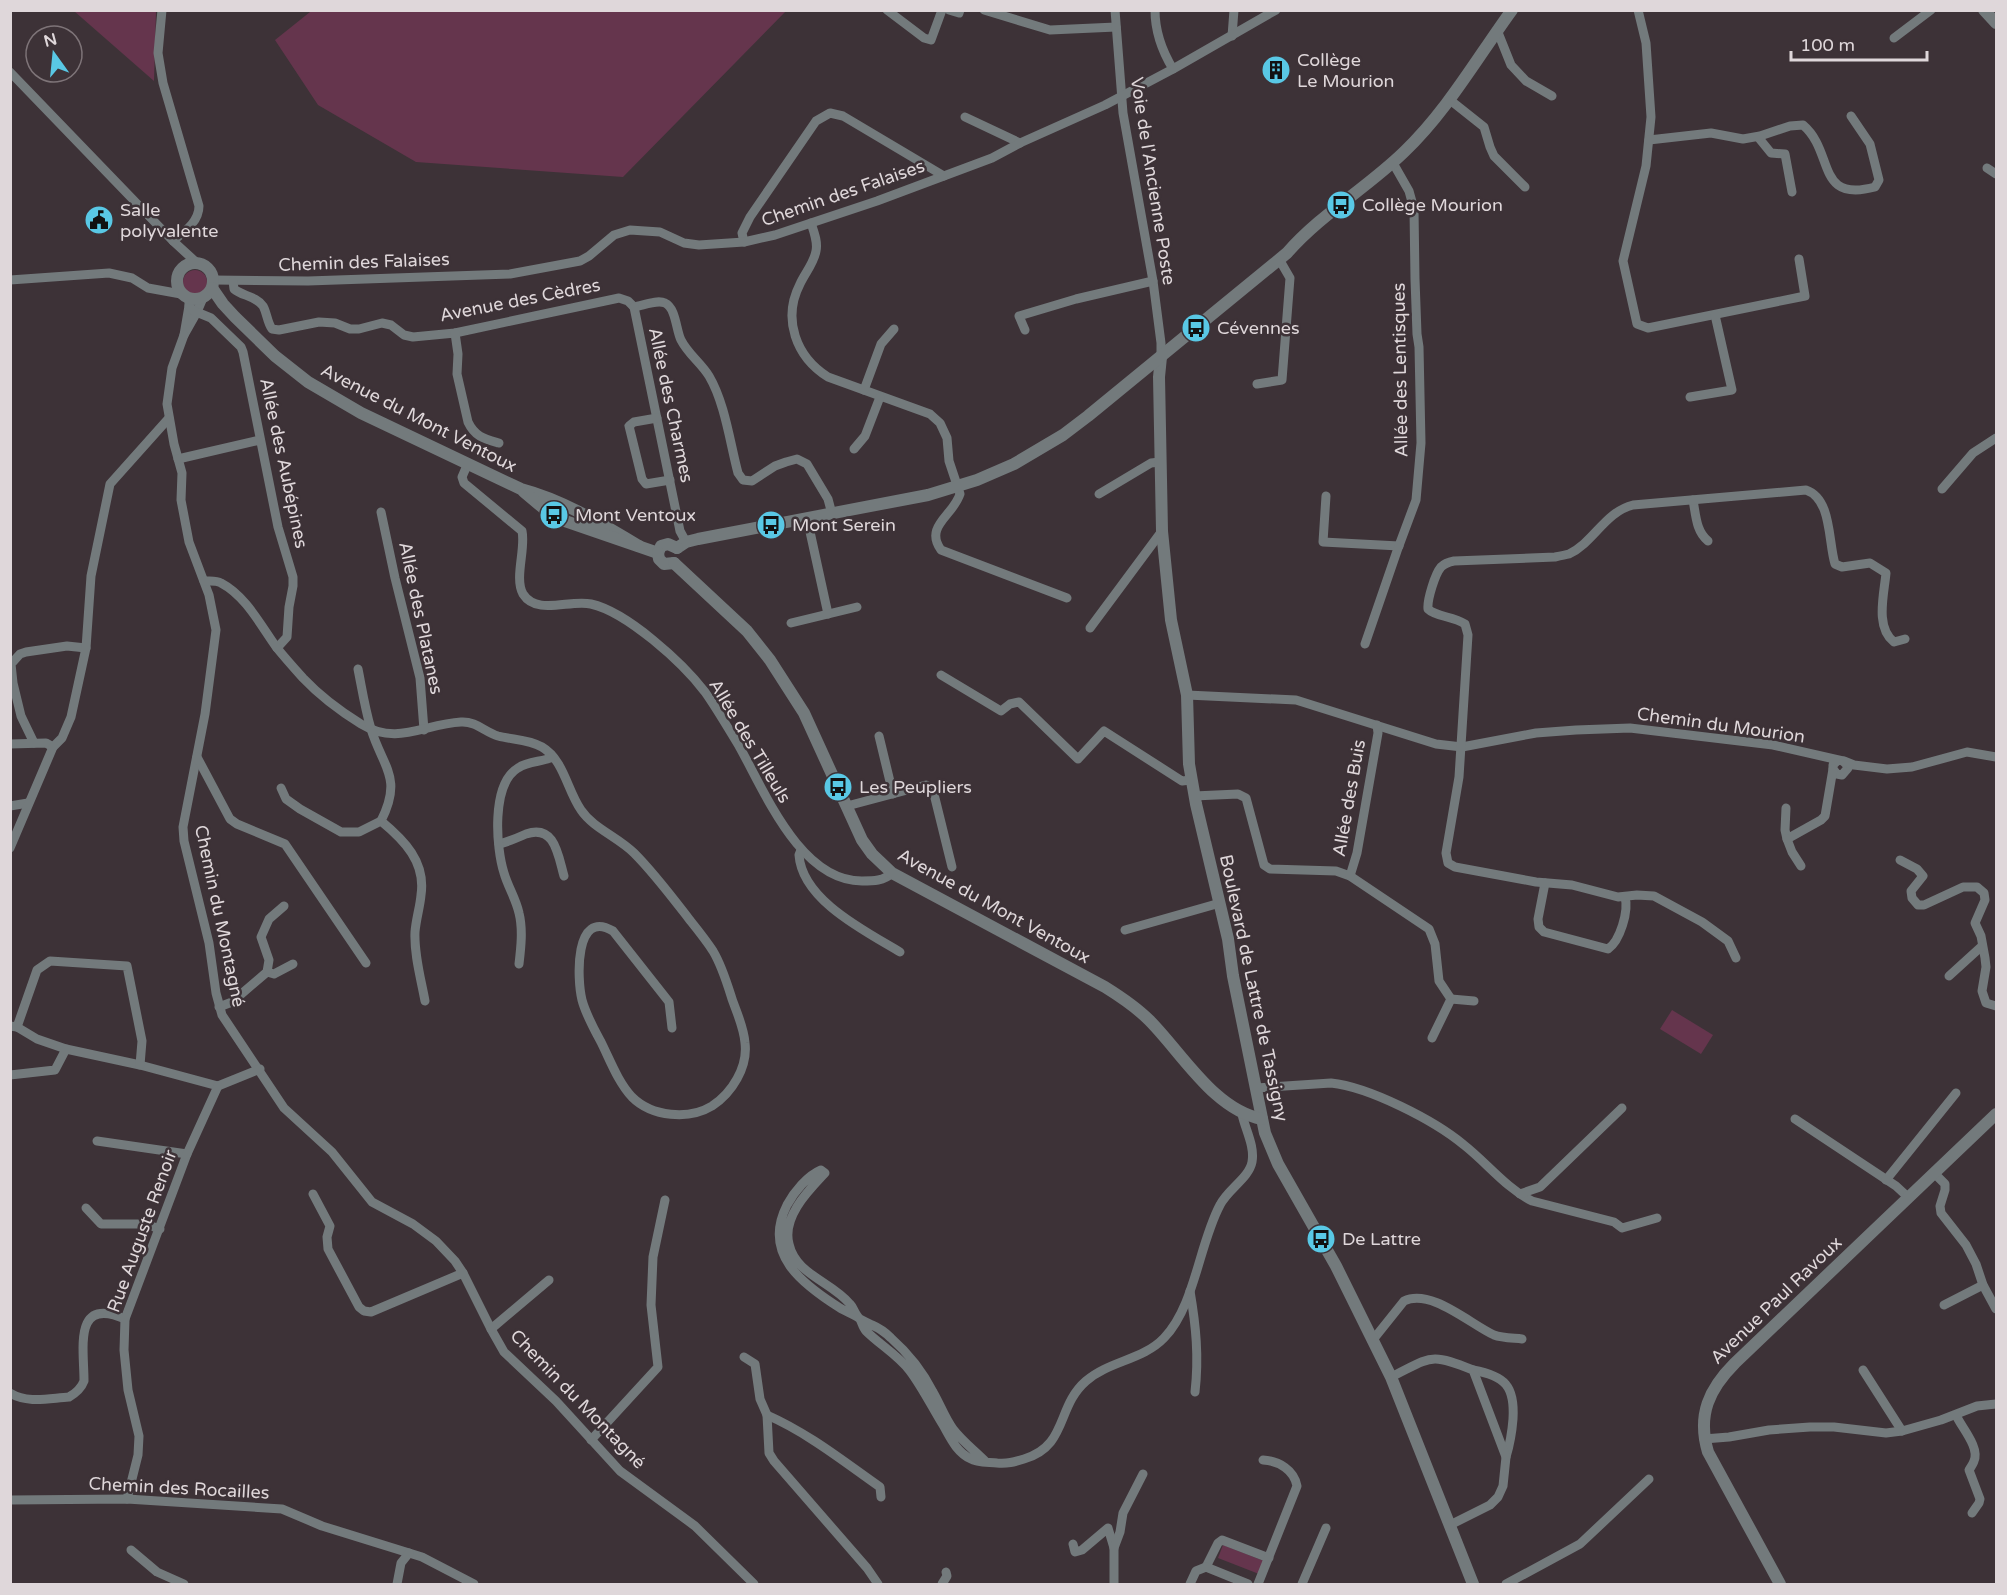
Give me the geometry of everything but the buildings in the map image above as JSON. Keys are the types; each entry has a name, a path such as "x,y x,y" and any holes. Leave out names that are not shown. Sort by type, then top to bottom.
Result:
{"street":[{"path":"162,10 158,53 164,83 199,206 196,219 173,241"},
{"path":"886,10 924,38 931,40 942,10"},
{"path":"950,10 959,13 960,10"},
{"path":"984,10 1050,30 1116,27"},
{"name":"Voie de l'Ancienne Poste","path":"1115,10 1121,97 1153,281 1161,357"},
{"path":"1155,10 1159,42 1173,69"},
{"path":"1232,36 1234,10"},
{"name":"Chemin des Falaises","path":"209,290 233,281 308,281 510,274 580,261 590,256 614,236 630,230 660,232 684,243 699,245 744,242 776,235 992,158 1121,97 1276,10"},
{"path":"682,545 679,558 674,563 664,564 659,559 658,553 661,546 668,544 682,545 928,495 987,476 1039,450 1088,416 1161,357 1280,259 1304,235 1393,163 1420,136 1450,99 1512,10"},
{"path":"1638,10 1646,43 1649,78 1649,140 1641,194 1623,261 1636,321 1641,327 1648,328 1805,296 1799,259"},
{"path":"1894,38 1931,10"},
{"path":"1984,10 1996,23"},
{"path":"1497,30 1511,65 1526,81 1552,96"},
{"path":"10,72 192,263 206,267 212,275 209,290 196,299 148,288 132,278 109,273 10,280"},
{"path":"1450,99 1484,127 1494,156 1525,187"},
{"path":"744,242 742,233 750,217 816,121 830,113 843,116 944,176"},
{"path":"1649,140 1711,133 1743,139 1758,137 1790,126 1803,125 1812,132 1835,184 1843,189 1875,187 1879,180 1870,144 1851,116"},
{"path":"965,117 1020,143"},
{"path":"1758,137 1771,153 1785,154 1792,192"},
{"name":"Allée des Lentisques","path":"1365,644 1416,500 1421,443 1419,347 1414,279 1415,214 1409,191 1393,163"},
{"path":"1987,168 1996,174"},
{"path":"811,223 817,249 794,299 791,316 793,332 802,353 818,371 828,377 921,410 940,423 947,438 949,461 959,497 935,531 936,542 941,550 1067,598"},
{"path":"1257,384 1282,380 1290,278 1280,259"},
{"path":"183,297 180,270 192,263"},
{"name":"Avenue des Cèdres","path":"233,281 234,289 239,294 258,301 264,308 267,322 272,329 279,330 319,322 359,329 382,323 391,325 404,335 413,337 455,333 619,298 628,301 634,307 666,303 671,308 676,330 683,343 709,376 718,396 738,473 743,480 752,481 775,466 797,459 807,464 828,499 832,514"},
{"path":"1025,330 1019,316 1076,299 1153,281"},
{"name":"Avenue du Mont Ventoux","path":"209,290 275,356 308,382 361,413 521,489 540,494 570,508 639,546 658,553"},
{"name":"Chemin du Montagné","path":"183,297 184,335 169,381 167,404 182,473 182,500 189,542 209,595 216,630 205,714 183,827 184,841 211,953 219,1007 226,1023 260,1069 284,1108 332,1152 372,1202 413,1224 436,1241 455,1261 464,1273 504,1352 556,1401 620,1471 695,1526 754,1584"},
{"name":"Allée des Aubépines","path":"183,297 211,318 242,349 278,527 293,577 287,637 277,648"},
{"name":"Allée des Charmes","path":"634,307 682,545"},
{"path":"1690,397 1732,390 1715,315"},
{"path":"864,390 881,344 894,329"},
{"path":"455,333 458,354 457,374 468,422 471,429 481,438 499,442"},
{"name":"Boulevard de Lattre de Tassigny","path":"1161,357 1159,377 1162,531 1171,620 1187,695 1191,780 1220,903 1262,1119 1270,1149 1336,1266 1391,1377 1473,1584"},
{"path":"854,449 865,436 880,396"},
{"path":"10,848 53,747 62,738 71,717 86,648 91,576 110,484 169,418"},
{"path":"657,418 634,422 629,426 642,479 646,484 670,480"},
{"path":"1942,489 1973,453 1996,438"},
{"path":"178,459 260,440"},
{"path":"1099,494 1151,463 1160,462"},
{"name":"Allée des Tilleuls","path":"468,463 462,477 464,483 522,531 524,539 521,589 528,600 545,606 589,603 608,609 644,633 672,657 704,692 739,747 771,808 801,850 827,870 848,879 879,880 892,873"},
{"path":"1736,958 1728,942 1702,922 1654,896 1618,897 1572,885 1545,883 1455,867 1448,862 1446,854 1462,747 1468,635 1465,624 1456,618 1432,613 1428,609 1439,570 1442,566 1454,561 1555,557 1569,554 1581,546 1612,515 1625,507 1801,489 1815,494 1824,507 1835,564 1842,567 1870,563 1886,573 1882,623 1887,637 1894,642 1905,639"},
{"path":"1326,496 1323,542 1399,546"},
{"path":"1693,500 1697,526 1701,535 1708,541"},
{"name":"Allée des Platanes","path":"381,512 420,678 424,730"},
{"path":"807,518 828,614"},
{"path":"1090,628 1162,531"},
{"name":"Avenue du Mont Ventoux","path":"674,563 740,624 770,660 804,713 862,840 872,854 892,873 1105,987 1149,1020 1226,1104 1242,1114 1262,1119"},
{"path":"204,581 221,583 233,592 248,606 277,648 319,694 381,734 401,735 467,722 500,736 535,744 549,752 581,810 591,821 623,843 645,864 712,950 722,970 746,1044 740,1074 732,1087 712,1106 699,1112 679,1116 647,1107 633,1097 620,1079 591,1022 582,1001 579,960 581,944 592,929 602,927 613,931 669,1002 672,1028"},
{"path":"791,623 857,607"},
{"path":"34,743 21,716 11,664 20,654 26,652 67,646 86,648"},
{"path":"281,788 286,799 341,832 359,832 381,821 390,804 391,781 371,729 357,669"},
{"path":"941,675 1001,711 1010,704 1019,702 1078,759 1104,731 1182,781 1191,780"},
{"name":"Chemin du Mourion","path":"1187,695 1296,700 1436,744 1462,747 1536,733 1630,728 1773,745 1826,758 1840,768 1912,767 1967,753 1996,757"},
{"name":"Allée des Buis","path":"1350,876 1358,853 1378,733 1377,725"},
{"path":"879,736 893,794"},
{"path":"10,744 46,743 53,747"},
{"path":"197,757 230,819 285,844 366,963"},
{"path":"519,964 521,925 515,899 504,872 499,844 500,804 508,779 518,767 554,758"},
{"path":"1787,839 1825,816 1840,768"},
{"path":"847,806 926,785 933,790 952,867"},
{"path":"1194,796 1238,794 1246,798 1264,865 1270,868 1336,871 1350,876 1429,929 1435,944 1438,981 1451,999 1474,1001"},
{"path":"10,806 28,803"},
{"path":"1786,808 1787,839 1801,866"},
{"path":"381,821 412,851 420,873 422,894 415,933 417,959 425,1001"},
{"path":"499,844 528,833 541,831 549,836 564,876"},
{"name":"Allée des Tilleuls","path":"801,850 799,855 802,868 814,890 823,900 859,928 900,952"},
{"path":"1900,860 1917,869 1923,876 1911,891 1912,898 1918,905 1924,905 1963,887 1980,888 1984,893 1985,900 1975,923 1981,936 1986,967 1982,991 1983,997 1990,1005 1996,1006"},
{"path":"1545,883 1538,919 1539,927 1544,932 1608,949 1615,944 1627,910 1625,897"},
{"path":"1125,930 1220,903"},
{"path":"219,1007 232,1002 267,972 269,960 261,937 269,919 284,906"},
{"path":"1949,976 1982,946"},
{"path":"140,1065 142,1041 127,966 50,961 38,970 14,1026 37,1039 66,1049 140,1065 218,1086 260,1069"},
{"path":"267,972 274,974 293,964"},
{"path":"1432,1038 1451,999"},
{"path":"10,1075 56,1070 66,1049"},
{"path":"1256,1088 1342,1084 1380,1097 1422,1117 1462,1143 1520,1194 1532,1201 1614,1222 1622,1228 1657,1218"},
{"name":"Rue Auguste Renoir","path":"127,1499 138,1455 139,1436 128,1390 124,1350 125,1319 187,1154 218,1086"},
{"path":"1886,1180 1956,1093"},
{"path":"1520,1194 1540,1187 1622,1108"},
{"name":"Boulevard de Lattre de Tassigny","path":"859,1318 891,1338 909,1356 932,1390 951,1427 985,1461 1007,1464 1038,1455 1051,1443 1071,1398 1086,1381 1102,1371 1147,1351 1164,1338 1177,1322 1219,1206 1232,1187 1247,1174 1252,1162 1242,1114"},
{"name":"Avenue Paul Ravoux","path":"1780,1584 1714,1466 1704,1439 1704,1416 1708,1399 1720,1378 1996,1114"},
{"path":"1795,1119 1909,1198"},
{"path":"97,1140 187,1154"},
{"path":"821,1170 825,1173 799,1202 788,1231 789,1246 804,1270 836,1291 850,1304 859,1318 841,1309 804,1282 792,1270 781,1250 778,1231 786,1207 808,1178 821,1170"},
{"path":"1934,1173 1945,1184 1946,1190 1940,1206 1941,1213 1966,1245 1996,1309"},
{"path":"313,1194 330,1226 327,1237 328,1249 359,1307 364,1311 371,1312 464,1273"},
{"path":"591,1440 658,1367 651,1305 653,1257 665,1200"},
{"path":"86,1208 101,1224 145,1224 160,1229"},
{"path":"491,1329 549,1280"},
{"path":"1944,1305 1983,1285"},
{"path":"1190,1291 1196,1321 1198,1355 1195,1392"},
{"path":"1372,1341 1404,1300 1412,1297 1434,1302 1496,1335 1522,1339"},
{"path":"10,1393 29,1400 69,1397 74,1394 84,1381 84,1332 88,1321 95,1314 103,1312 125,1319"},
{"path":"744,1357 755,1364 760,1399 767,1415 769,1453 878,1584"},
{"path":"1391,1377 1422,1360 1434,1357 1447,1359 1499,1378 1508,1386 1513,1397 1511,1440 1506,1457 1503,1486 1498,1497 1490,1505 1450,1525"},
{"path":"1473,1370 1506,1457"},
{"path":"1863,1370 1902,1431"},
{"path":"1704,1439 1810,1427 1834,1427 1886,1433 1902,1431 1956,1415 1977,1406 1996,1404"},
{"path":"767,1415 792,1426 880,1487 881,1497"},
{"path":"1956,1415 1971,1441 1975,1454 1970,1470 1980,1499 1972,1513"},
{"path":"1258,1584 1298,1486 1296,1478 1290,1471 1272,1460 1263,1460"},
{"path":"1114,1548 1120,1532 1123,1513 1143,1474"},
{"path":"1506,1584 1580,1544 1649,1479"},
{"name":"Chemin des Rocailles","path":"10,1500 127,1499 282,1509 322,1526 422,1557 474,1584"},
{"path":"1302,1584 1326,1527"},
{"path":"1073,1544 1075,1552 1082,1550 1108,1528 1114,1548 1114,1584"},
{"path":"1190,1584 1196,1571 1206,1567 1218,1543 1222,1540 1269,1558"},
{"path":"131,1550 157,1572 184,1584"},
{"path":"397,1584 401,1563 410,1553"},
{"path":"1206,1567 1248,1584"},
{"path":"942,1584 947,1576 946,1572"}],"shaded area":[{"path":"74,11 156,11 154,81"},
{"path":"309,11 786,11 623,177 416,162 318,105 275,40"},
{"path":"195,270 203,274 207,282 203,290 195,294 187,290 183,282 187,274"},
{"path":"1672,1010 1713,1035 1701,1054 1660,1029"},
{"path":"1223,1545 1264,1561 1259,1574 1218,1558"}],"place":[{"name":"Collège Le Mourion","path":"1276,70"},
{"name":"Collège Mourion","path":"1341,205"},
{"name":"Salle polyvalente","path":"99,220"},
{"name":"Cévennes","path":"1196,328"},
{"name":"Mont Ventoux","path":"554,515"},
{"name":"Mont Serein","path":"771,525"},
{"name":"Les Peupliers","path":"838,787"},
{"name":"De Lattre","path":"1321,1239"}]}
